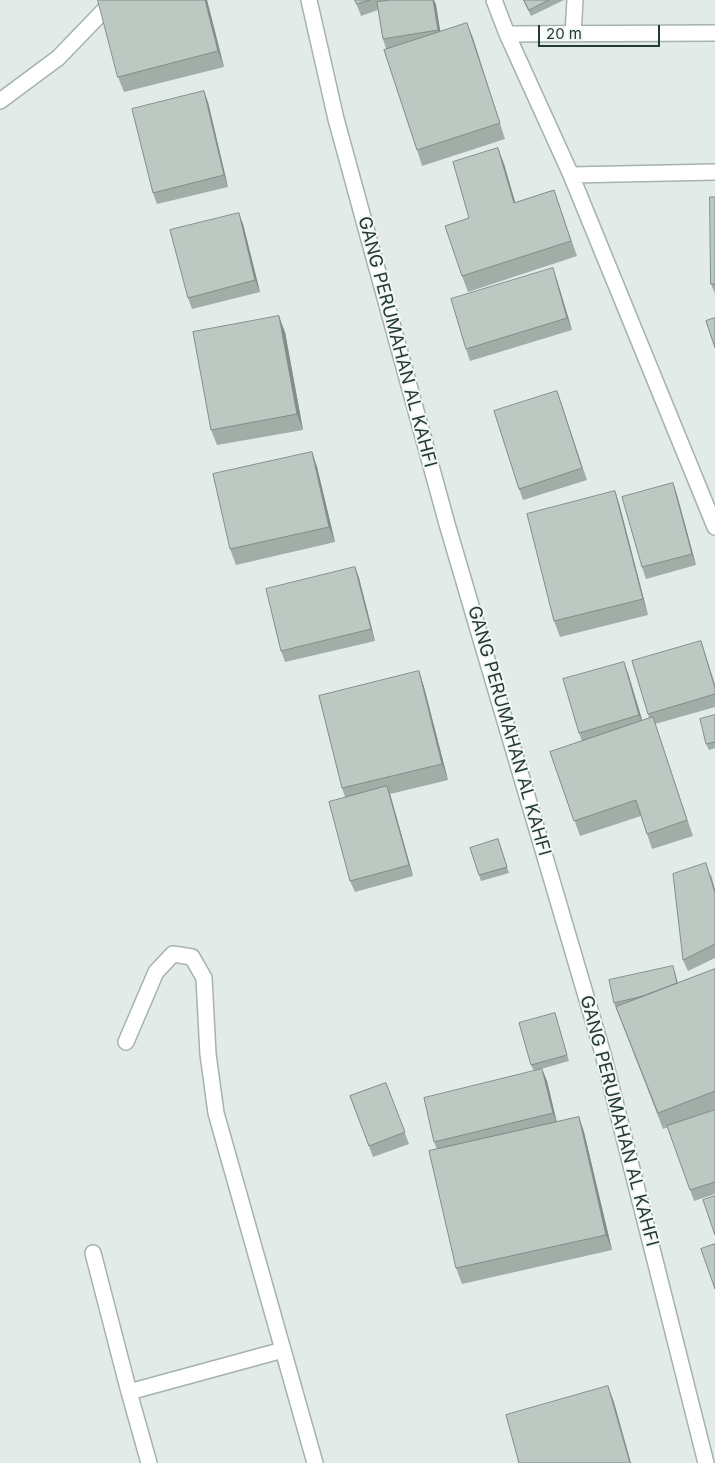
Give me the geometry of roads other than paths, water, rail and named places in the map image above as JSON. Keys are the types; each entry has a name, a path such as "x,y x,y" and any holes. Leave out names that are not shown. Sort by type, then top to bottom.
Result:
{"street":[{"path":"0,101 58,58 114,0"},
{"name":"GANG PERUMAHAN AL KAHFI","path":"309,0 336,119 448,524 604,1054 706,1463"},
{"path":"494,0 507,34 571,174 715,527"},
{"path":"573,34 575,0"},
{"path":"507,34 715,33"},
{"path":"571,174 715,172"},
{"path":"126,1042 156,972 174,954 192,957 204,978 208,1054 216,1113 315,1463"},
{"path":"94,1253 149,1463"},
{"path":"129,1392 283,1350"}]}
